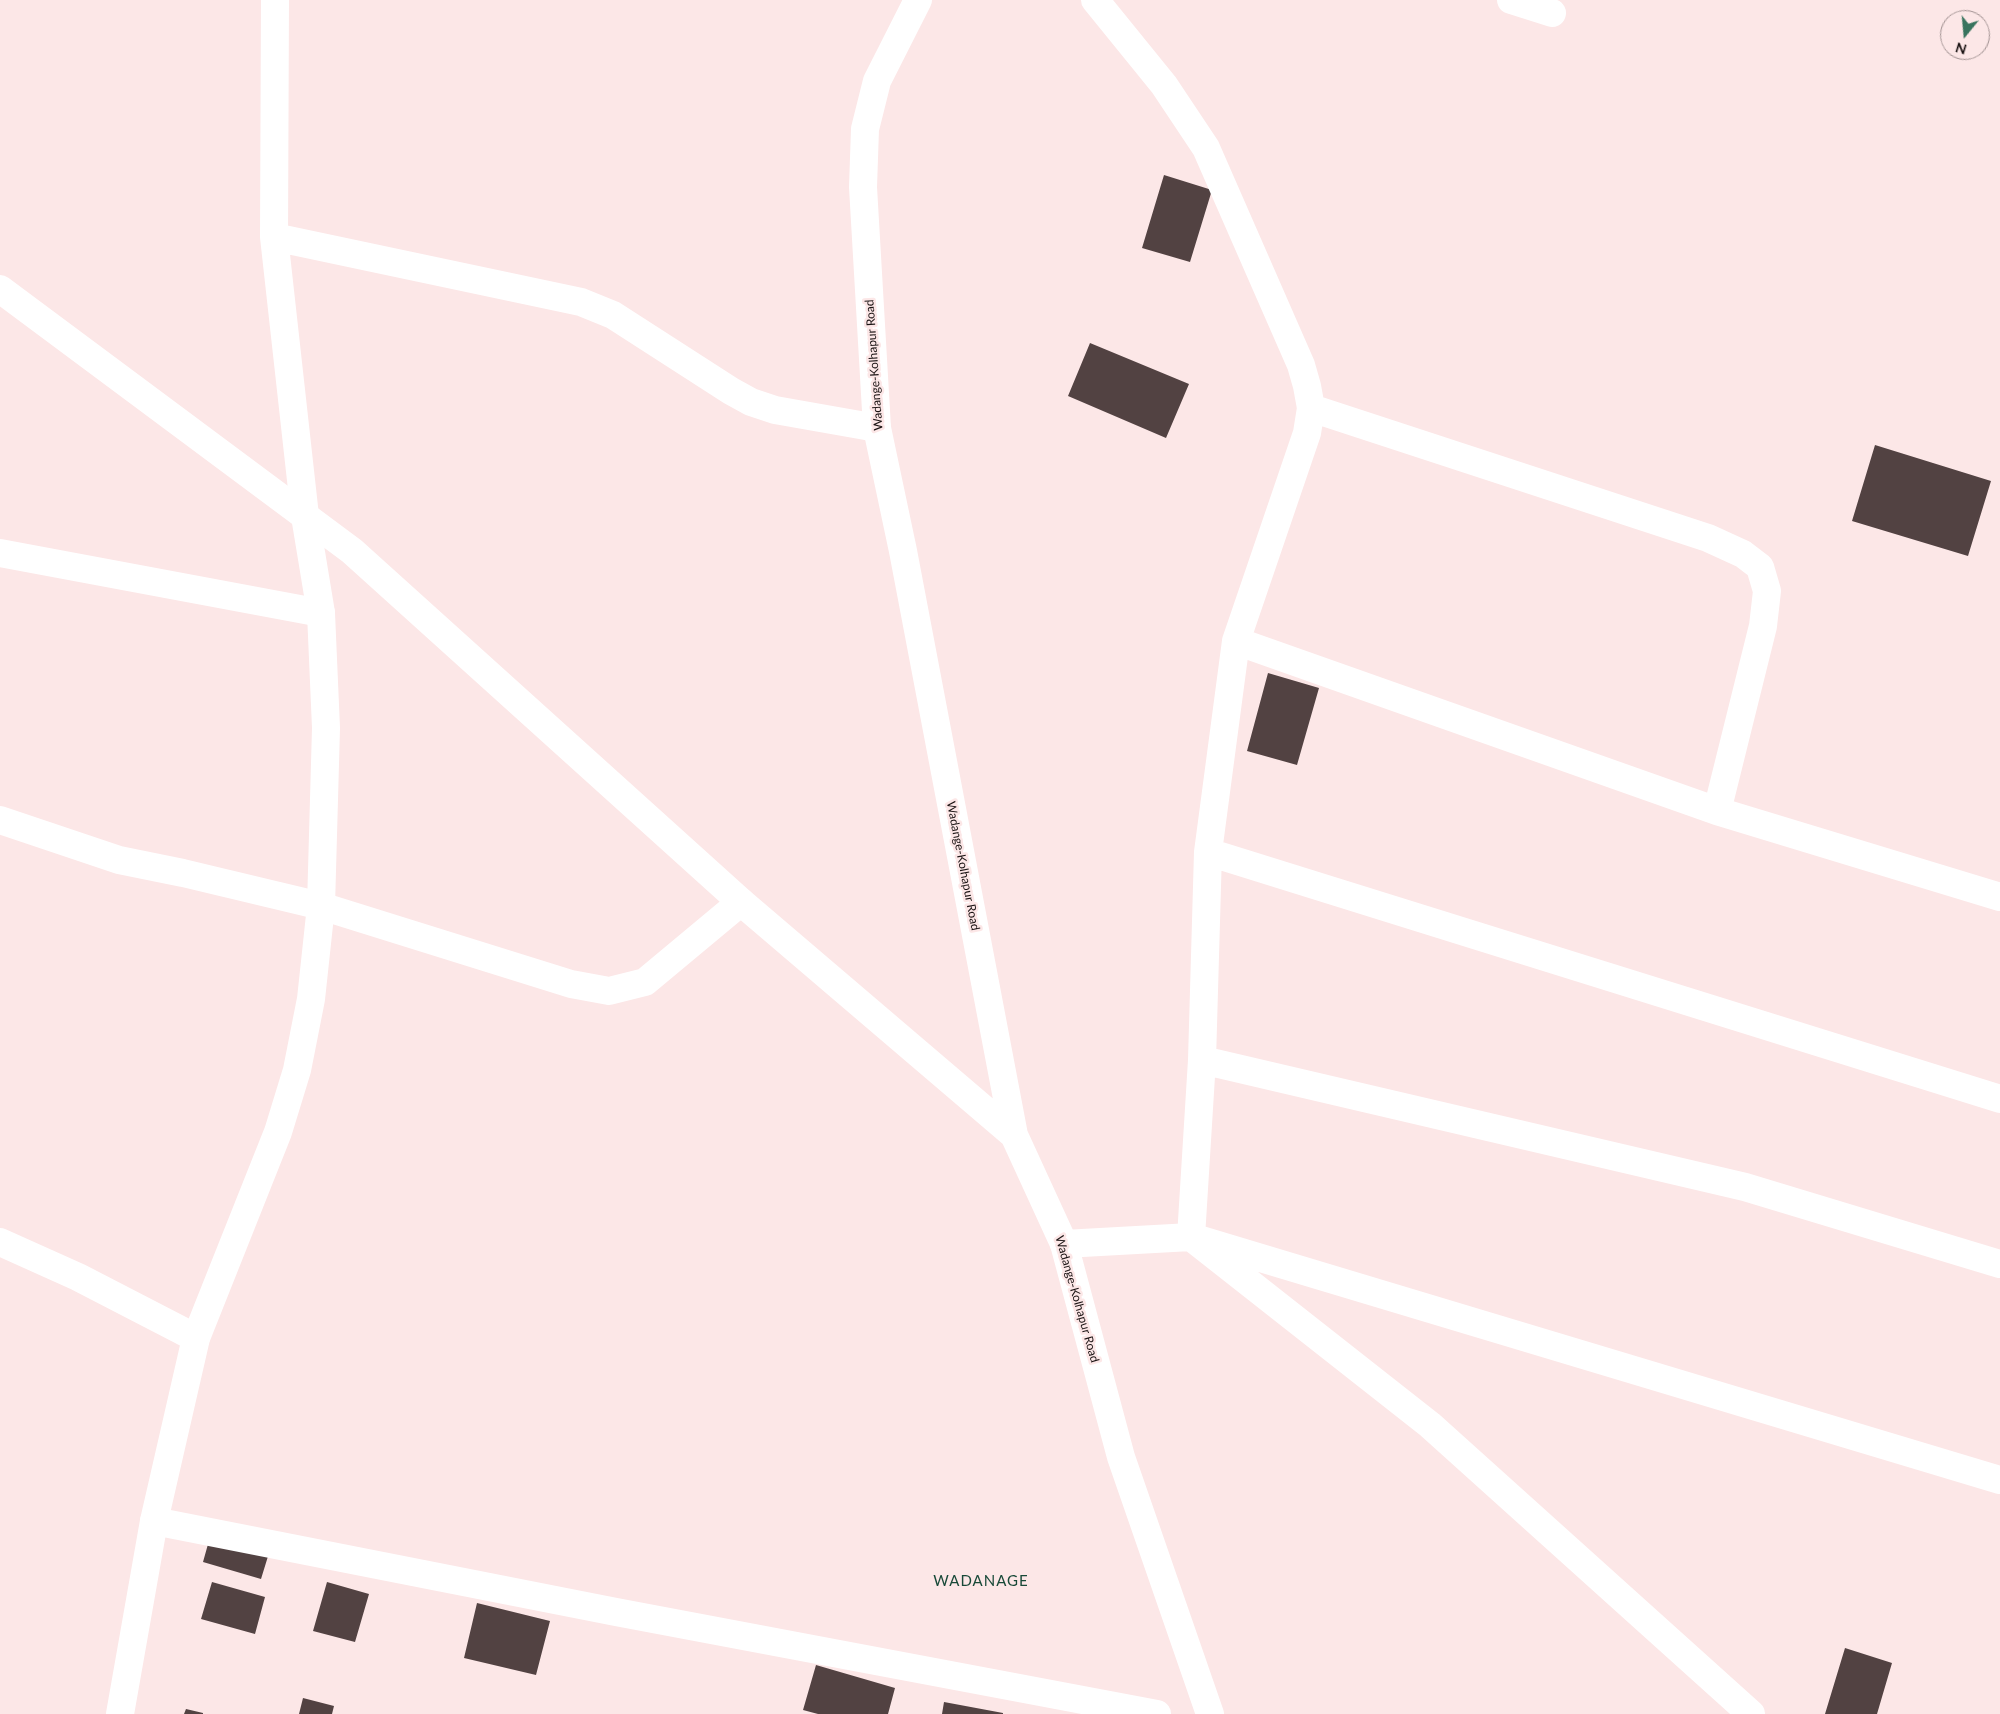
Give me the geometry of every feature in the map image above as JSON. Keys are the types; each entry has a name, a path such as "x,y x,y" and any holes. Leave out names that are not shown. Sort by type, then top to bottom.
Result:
{"street":[{"path":"120,1714 154,1521 196,1338 278,1132 297,1070 311,999 321,906 326,728 321,613 305,516 274,237 275,0"},
{"name":"Wadange-Kolhapur Road","path":"918,0 877,81 865,130 863,187 877,428 1014,1135 1064,1244 1121,1457 1210,1714"},
{"path":"1095,0 1164,85 1206,148 1300,365 1311,408 1307,433 1236,642 1208,852 1202,1060 1191,1237"},
{"path":"1511,0 1552,13"},
{"path":"274,237 581,302 613,315 751,402 775,410 877,428"},
{"path":"0,289 352,551 741,902 1014,1135"},
{"path":"1311,408 1708,538 1743,554 1760,567 1767,591 1763,626 1718,810"},
{"path":"0,553 321,613"},
{"path":"1236,642 1718,810 2000,897"},
{"path":"0,820 119,860 183,873 321,906 571,984 609,992 645,982 741,902"},
{"path":"1208,852 2000,1100"},
{"path":"1202,1060 1745,1187 2000,1264"},
{"path":"1191,1237 1430,1425 1751,1714"},
{"path":"1064,1244 1191,1237 2000,1480"},
{"path":"0,1242 78,1277 196,1338"},
{"path":"154,1521 636,1616 1157,1714"}],"building":[{"path":"1164,175 1212,190 1190,262 1142,248"},
{"path":"1090,343 1189,384 1166,438 1068,396"},
{"path":"1875,445 1991,481 1968,556 1852,521"},
{"path":"1268,673 1319,688 1297,765 1247,751"},
{"path":"210,1537 269,1553 261,1579 203,1562"},
{"path":"212,1582 265,1597 255,1634 201,1619"},
{"path":"327,1582 369,1594 355,1642 313,1631"},
{"path":"477,1603 550,1621 536,1675 464,1658"},
{"path":"1845,1648 1892,1663 1877,1714 1825,1714"},
{"path":"816,1665 895,1688 888,1714 818,1714 803,1710"},
{"path":"303,1698 334,1706 332,1714 299,1714"},
{"path":"944,1702 1003,1713 1003,1714 942,1714"},
{"path":"186,1709 203,1713 203,1714 184,1714"}],"district":[{"name":"WADANAGE","path":"981,1581"}]}
